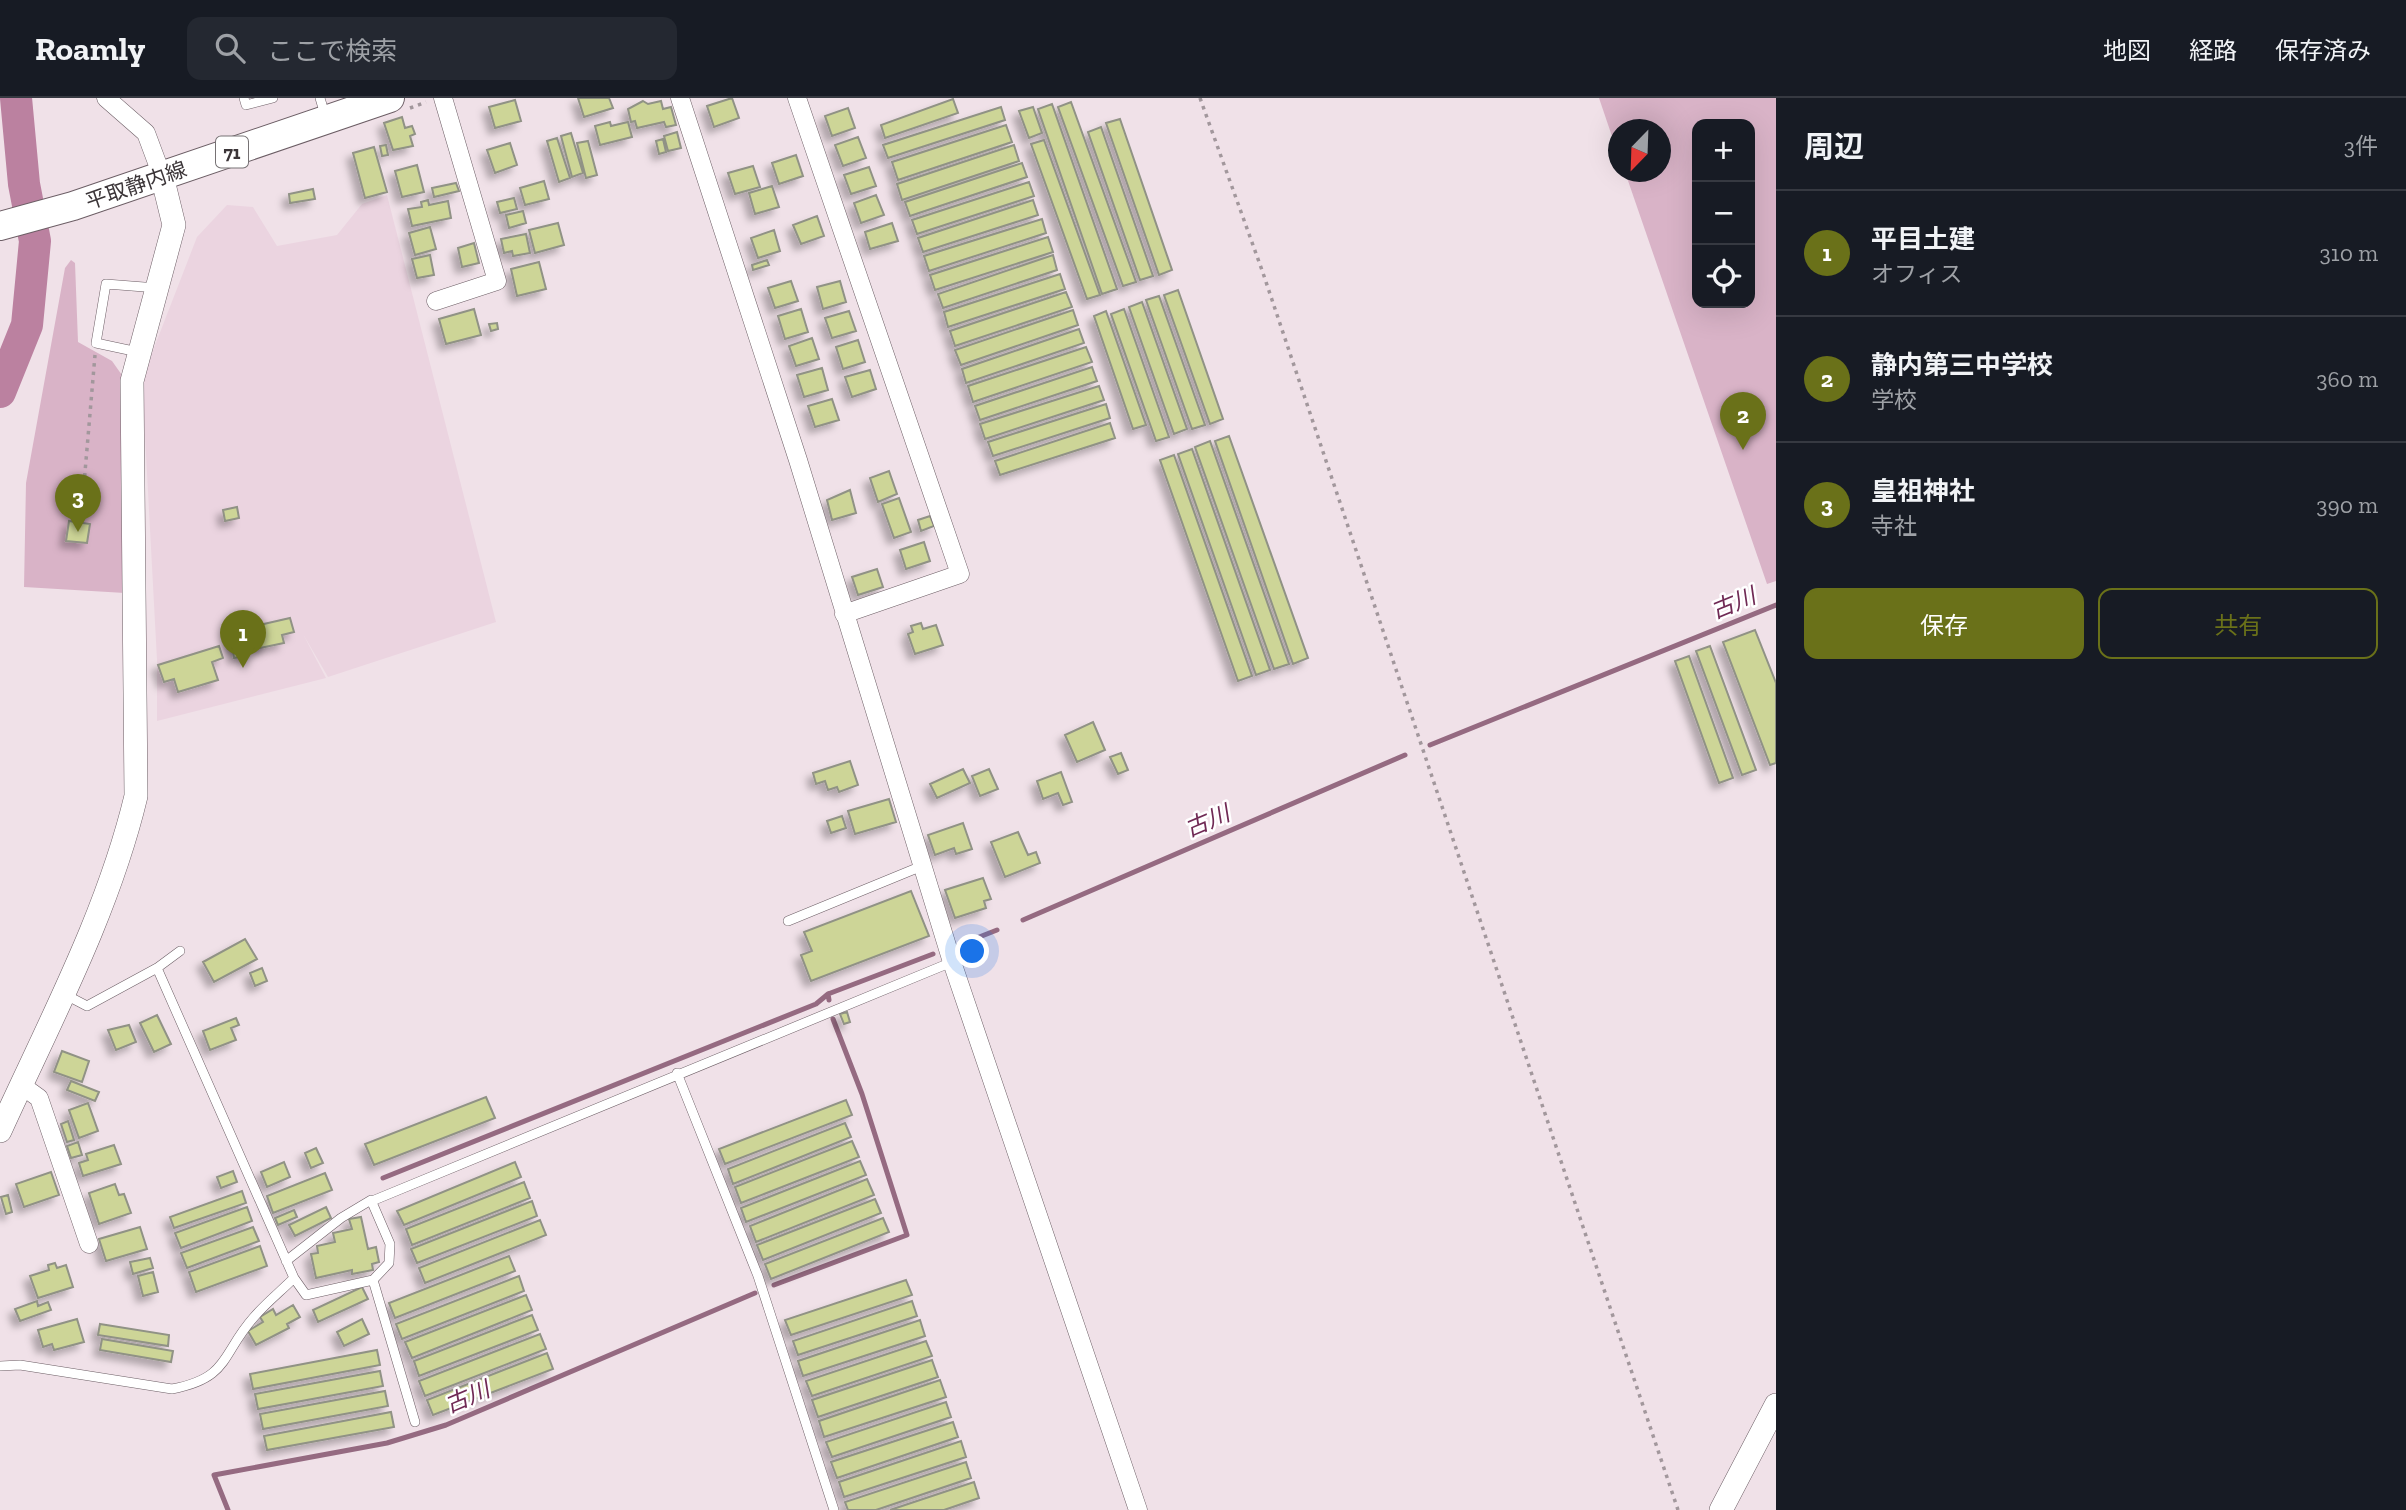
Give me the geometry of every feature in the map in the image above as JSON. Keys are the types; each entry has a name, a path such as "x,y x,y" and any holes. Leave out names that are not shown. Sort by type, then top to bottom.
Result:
{"main road":[{"name":"平取静内線","path":"0,226 73,206 162,176 323,109 390,98"}],"street":[{"path":"0,1131 121,856 135,796 132,381 159,289 174,225 162,176 146,133 106,98"},
{"path":"436,301 497,281 443,98"},
{"path":"680,98 798,460 952,962 1138,1510"},
{"path":"797,98 960,574 844,614"},
{"path":"21,1085 39,1098 89,1244"},
{"path":"1721,1510 1776,1405"}],"lane":[{"path":"244,98 246,105 273,98"},
{"path":"140,352 96,343 106,284 159,289"},
{"path":"789,921 922,866"},
{"path":"62,993 88,1006 157,968 180,951"},
{"path":"286,1261 341,1218 372,1201 677,1073 952,962"},
{"path":"157,968 286,1261 306,1295 373,1280 389,1263 390,1244 372,1201"},
{"path":"677,1073 758,1276 834,1510"},
{"path":"0,1366 20,1365 172,1389 193,1385 208,1378 226,1360 253,1318 294,1278"},
{"path":"373,1280 415,1422"}],"path":[{"path":"1200,98 1263,273 1678,1510"},
{"path":"81,519 96,343"}],"shaded area":[{"path":"1599,98 1776,98 1776,581 1767,584 1628,182 1671,182 1671,119 1608,119 1608,125"},
{"path":"387,195 496,622 328,677 303,634 326,678 157,721 157,660 142,379 197,237 227,205 253,207 277,246 337,235 362,204"},
{"path":"71,260 75,263 78,342 112,361 124,378 125,593 24,587 26,483 65,268"}],"building":[{"path":"578,98 609,98 613,108 584,117"},
{"path":"732,98 739,118 714,127 707,106"},
{"path":"953,99 958,113 885,138 881,125"},
{"path":"515,100 521,121 495,128 489,107"},
{"path":"643,101 648,104 661,101 663,109 671,107 676,125 666,127 664,122 637,128 635,121 631,122 628,109"},
{"path":"1071,102 1136,282 1123,286 1058,107"},
{"path":"1052,104 1117,289 1102,294 1038,109"},
{"path":"1001,107 1005,120 888,158 883,145"},
{"path":"1033,107 1042,133 1029,138 1019,111"},
{"path":"848,108 855,128 832,136 825,116"},
{"path":"402,117 405,128 412,126 415,134 410,136 413,146 393,150 384,123"},
{"path":"1120,119 1172,270 1159,275 1106,123"},
{"path":"610,122 611,126 628,122 632,137 600,145 595,126"},
{"path":"1006,125 1012,142 898,180 892,162"},
{"path":"1101,127 1153,276 1140,280 1088,132"},
{"path":"677,132 681,148 668,151 664,136"},
{"path":"571,133 583,173 572,177 561,136"},
{"path":"858,137 866,158 843,166 835,145"},
{"path":"557,138 570,178 559,182 547,141"},
{"path":"663,139 666,152 659,154 656,141"},
{"path":"1044,140 1100,295 1087,299 1031,144"},
{"path":"588,141 597,175 586,178 577,143"},
{"path":"510,143 517,165 495,173 487,150"},
{"path":"386,145 388,155 382,156 380,146"},
{"path":"1014,145 1019,161 902,200 897,184"},
{"path":"374,147 387,192 365,198 353,153"},
{"path":"796,155 803,176 779,184 772,163"},
{"path":"1022,163 1027,177 910,216 905,202"},
{"path":"417,165 424,192 402,197 395,171"},
{"path":"753,166 760,187 735,194 728,173"},
{"path":"869,167 876,186 851,194 844,175"},
{"path":"544,181 549,199 525,205 520,188"},
{"path":"1029,182 1034,196 917,234 912,220"},
{"path":"456,183 459,191 434,197 432,188"},
{"path":"772,186 779,207 755,214 749,193"},
{"path":"313,189 315,199 290,203 289,194"},
{"path":"876,195 884,215 861,223 854,203"},
{"path":"514,198 517,209 500,213 497,202"},
{"path":"428,200 429,205 448,201 451,218 412,226 408,209 422,207 421,202"},
{"path":"1033,200 1038,215 923,252 918,238"},
{"path":"523,211 526,223 509,228 506,215"},
{"path":"817,216 824,236 801,244 793,225"},
{"path":"1042,219 1046,233 929,271 924,256"},
{"path":"558,223 564,245 535,253 529,230"},
{"path":"892,223 898,241 870,249 865,232"},
{"path":"430,227 436,249 415,255 409,233"},
{"path":"774,230 780,251 758,258 751,238"},
{"path":"526,234 530,253 513,256 512,251 504,253 501,239"},
{"path":"1048,237 1053,252 935,290 930,275"},
{"path":"474,243 479,263 462,267 458,248"},
{"path":"430,255 434,275 417,278 412,259"},
{"path":"1053,255 1057,270 943,308 938,294"},
{"path":"767,260 769,265 753,270 752,265"},
{"path":"539,262 546,289 517,296 511,269"},
{"path":"1060,274 1065,289 948,327 944,312"},
{"path":"791,281 798,301 775,308 768,288"},
{"path":"840,281 846,302 823,309 817,287"},
{"path":"1178,290 1223,419 1210,424 1164,295"},
{"path":"1066,292 1072,307 955,346 950,331"},
{"path":"1159,296 1205,425 1192,429 1146,300"},
{"path":"1142,302 1187,429 1174,434 1129,307"},
{"path":"474,309 481,335 446,344 439,319"},
{"path":"801,309 808,332 785,339 778,316"},
{"path":"1124,309 1169,437 1156,441 1111,314"},
{"path":"1073,310 1078,325 961,365 955,350"},
{"path":"849,311 856,331 832,338 825,318"},
{"path":"1106,311 1146,425 1133,429 1094,316"},
{"path":"497,323 498,329 491,331 489,324"},
{"path":"1079,329 1084,343 966,383 962,369"},
{"path":"812,338 819,359 796,366 789,346"},
{"path":"858,340 865,362 843,369 836,347"},
{"path":"1086,347 1092,362 973,402 968,386"},
{"path":"1092,367 1097,381 980,420 975,406"},
{"path":"822,368 828,390 804,397 797,375"},
{"path":"870,370 876,389 852,397 845,377"},
{"path":"1099,386 1104,400 985,439 980,424"},
{"path":"832,399 839,420 815,427 808,406"},
{"path":"1106,404 1110,418 993,456 988,442"},
{"path":"1110,423 1115,438 1000,475 995,461"},
{"path":"1229,436 1308,658 1293,664 1215,441"},
{"path":"1210,441 1289,664 1274,669 1195,447"},
{"path":"1192,449 1270,670 1256,675 1178,454"},
{"path":"1174,455 1252,676 1238,681 1160,460"},
{"path":"889,471 897,494 878,502 870,478"},
{"path":"850,490 856,513 832,520 827,500"},
{"path":"899,498 911,532 894,538 882,504"},
{"path":"237,507 239,518 225,521 223,510"},
{"path":"930,516 934,526 921,531 918,520"},
{"path":"69,521 90,524 87,543 66,541"},
{"path":"924,542 930,561 906,569 900,550"},
{"path":"877,569 883,587 858,595 852,577"},
{"path":"290,618 294,632 282,635 284,643 260,648 255,626"},
{"path":"921,623 923,629 936,625 943,645 915,654 908,634 913,632 911,626"},
{"path":"1755,630 1776,683 1776,763 1770,765 1723,642"},
{"path":"242,637 246,656 234,658 231,639"},
{"path":"219,646 223,658 212,662 218,680 178,692 174,679 164,682 158,665"},
{"path":"1710,646 1756,770 1742,775 1696,651"},
{"path":"1689,656 1733,778 1719,783 1675,661"},
{"path":"1093,722 1105,750 1077,762 1065,735"},
{"path":"1121,753 1128,770 1118,774 1110,757"},
{"path":"850,761 858,785 839,792 837,787 828,790 825,781 816,784 813,773"},
{"path":"963,769 970,783 937,798 930,784"},
{"path":"989,769 998,789 980,796 972,776"},
{"path":"1061,772 1072,802 1063,805 1058,793 1043,799 1037,781"},
{"path":"889,799 896,822 855,834 848,811"},
{"path":"842,816 846,828 831,833 827,821"},
{"path":"963,823 972,849 956,854 954,848 935,855 928,835"},
{"path":"1018,832 1028,855 1036,852 1040,863 1005,877 991,842"},
{"path":"983,878 991,899 984,901 986,908 955,918 945,890"},
{"path":"911,891 929,936 811,981 801,955 812,951 804,932"},
{"path":"245,939 257,959 214,982 203,962"},
{"path":"262,968 267,981 255,986 250,973"},
{"path":"847,1012 850,1022 844,1024 840,1014"},
{"path":"157,1015 171,1044 154,1052 140,1023"},
{"path":"236,1018 239,1025 231,1028 236,1040 210,1050 203,1031"},
{"path":"129,1025 136,1042 116,1050 108,1030"},
{"path":"62,1051 89,1061 82,1082 54,1072"},
{"path":"71,1081 99,1092 95,1101 67,1090"},
{"path":"486,1097 495,1118 374,1165 365,1144"},
{"path":"846,1100 852,1115 725,1164 719,1149"},
{"path":"88,1103 98,1131 79,1138 69,1110"},
{"path":"68,1121 74,1140 67,1142 61,1124"},
{"path":"845,1123 851,1137 733,1184 728,1169"},
{"path":"852,1141 859,1157 741,1203 735,1187"},
{"path":"78,1142 82,1155 71,1158 67,1146"},
{"path":"114,1145 121,1164 83,1176 79,1163 88,1160 86,1154"},
{"path":"316,1148 323,1163 311,1168 305,1153"},
{"path":"860,1161 866,1175 746,1222 741,1208"},
{"path":"284,1162 290,1177 267,1187 261,1172"},
{"path":"515,1162 521,1177 404,1225 397,1211"},
{"path":"233,1171 237,1182 221,1188 217,1177"},
{"path":"51,1172 59,1195 24,1207 16,1184"},
{"path":"325,1173 332,1190 273,1213 267,1196"},
{"path":"867,1179 874,1195 756,1242 750,1226"},
{"path":"524,1182 530,1198 412,1245 406,1229"},
{"path":"115,1184 119,1195 124,1194 131,1213 99,1224 89,1193"},
{"path":"242,1191 246,1203 174,1228 170,1217"},
{"path":"8,1195 12,1212 6,1214 1,1197"},
{"path":"875,1199 881,1213 763,1260 757,1245"},
{"path":"532,1201 537,1216 417,1263 411,1249"},
{"path":"247,1207 252,1221 181,1248 175,1233"},
{"path":"326,1207 331,1218 295,1236 289,1225"},
{"path":"294,1210 297,1217 278,1225 275,1218"},
{"path":"361,1217 368,1249 376,1247 379,1262 372,1264 373,1270 352,1274 352,1270 316,1278 311,1254 318,1253 317,1246 335,1242 333,1233 352,1229 349,1219"},
{"path":"883,1218 889,1232 771,1279 765,1264"},
{"path":"540,1220 546,1235 425,1283 419,1268"},
{"path":"140,1227 147,1249 106,1261 99,1239"},
{"path":"253,1227 259,1241 187,1268 181,1253"},
{"path":"260,1246 267,1266 196,1292 189,1272"},
{"path":"509,1256 515,1271 395,1318 389,1303"},
{"path":"150,1258 153,1268 133,1274 130,1262"},
{"path":"55,1263 57,1268 66,1265 73,1287 38,1298 30,1276 49,1270 48,1265"},
{"path":"153,1272 158,1292 143,1296 138,1276"},
{"path":"519,1276 524,1291 402,1339 396,1324"},
{"path":"906,1280 912,1295 791,1335 785,1320"},
{"path":"362,1287 368,1299 318,1322 313,1310"},
{"path":"526,1295 532,1310 412,1358 405,1342"},
{"path":"37,1301 38,1306 48,1302 51,1310 20,1321 15,1309"},
{"path":"912,1301 917,1316 798,1355 793,1341"},
{"path":"293,1305 300,1317 287,1324 289,1328 256,1345 248,1331 263,1322 260,1317 273,1309 276,1315"},
{"path":"532,1315 538,1330 419,1376 414,1361"},
{"path":"77,1319 84,1342 54,1350 52,1344 43,1347 38,1330"},
{"path":"362,1319 369,1334 344,1346 337,1332"},
{"path":"920,1320 925,1336 803,1376 798,1361"},
{"path":"100,1324 169,1335 168,1346 98,1335"},
{"path":"540,1334 546,1349 425,1396 419,1381"},
{"path":"102,1339 173,1351 171,1362 100,1350"},
{"path":"926,1341 932,1356 812,1396 806,1381"},
{"path":"377,1350 380,1365 253,1389 250,1374"},
{"path":"547,1353 553,1369 433,1415 427,1400"},
{"path":"932,1360 938,1377 818,1417 812,1400"},
{"path":"380,1371 383,1386 258,1409 255,1394"},
{"path":"940,1380 946,1397 824,1437 819,1421"},
{"path":"385,1391 388,1406 263,1429 260,1414"},
{"path":"946,1402 951,1417 832,1457 826,1442"},
{"path":"391,1412 394,1427 267,1450 264,1436"},
{"path":"953,1422 958,1437 837,1478 831,1462"},
{"path":"961,1441 966,1457 844,1497 839,1482"},
{"path":"966,1462 971,1478 876,1510 848,1510 845,1502"},
{"path":"974,1482 979,1498 944,1510 890,1510"}],"waterway":[{"path":"0,392 27,325 35,241 24,184 16,98"},
{"name":"古川","path":"1430,745 1776,605"},
{"name":"古川","path":"1023,920 1405,755"},
{"name":"古川","path":"964,943 997,930"},
{"name":"古川","path":"829,1000 828,994 933,954"},
{"path":"383,1178 816,1004 828,994"},
{"name":"古川","path":"774,1285 907,1235 862,1094 833,1019"},
{"name":"古川","path":"228,1510 214,1475 387,1443 446,1425 755,1293"}],"place":[{"name":"静内第三中学校","path":"1743,450"},
{"name":"皇祖神社","path":"78,532"},
{"name":"平目土建","path":"243,668"}]}
